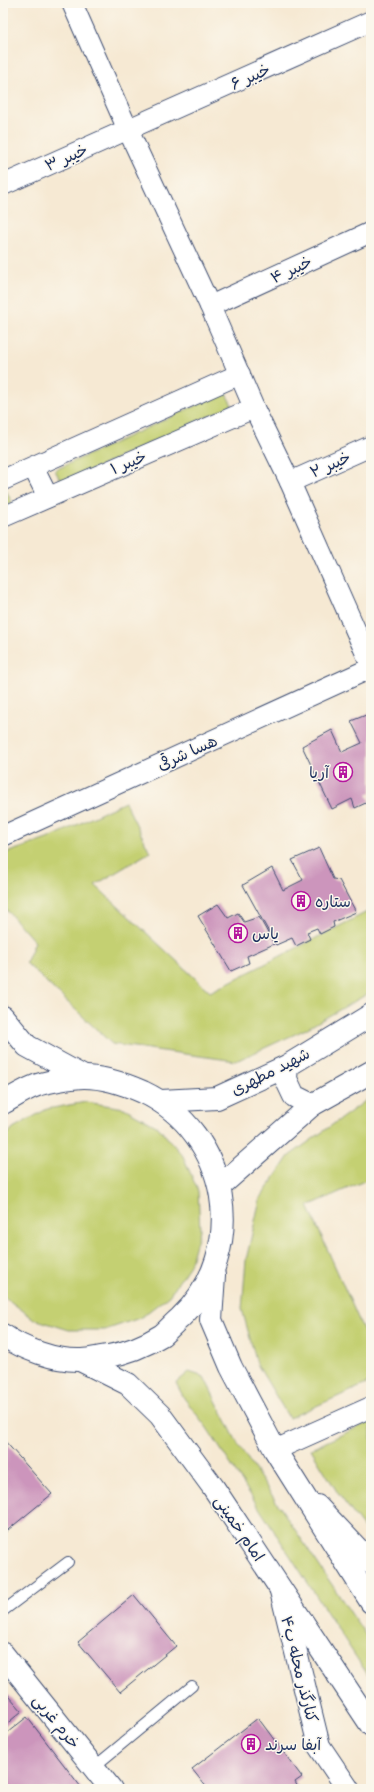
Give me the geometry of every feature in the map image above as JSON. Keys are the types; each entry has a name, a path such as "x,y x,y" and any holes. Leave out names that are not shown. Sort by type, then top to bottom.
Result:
{"main road":[{"name":"شهید مطهری","path":"161,1100 217,1098 287,1066 371,1015"},
{"path":"3,1017 27,1046 84,1077"},
{"path":"287,1066 286,1079 294,1096 312,1105"},
{"path":"220,1186 312,1105 371,1072"},
{"path":"3,1103 37,1085 84,1077 124,1083 161,1100 188,1124 208,1153 220,1186 224,1226 215,1265 211,1320 231,1367 275,1450 371,1602"},
{"path":"7,1340 46,1355 80,1360 123,1353 163,1334 194,1304 215,1265"},
{"name":"امام خمینی","path":"80,1360 128,1384 160,1415 213,1487 371,1725"},
{"path":"299,1488 371,1563"},
{"name":"کنارگذر محله ب۴","path":"280,1588 319,1746 348,1789"},
{"name":"خرم غربی","path":"3,1654 102,1782"}],"street":[{"path":"72,3 128,130 210,306 254,408 290,482 371,667"},
{"name":"خیبر ۶","path":"128,130 371,21"},
{"name":"خیبر ۳","path":"3,185 128,130"},
{"name":"خیبر ۴","path":"210,306 371,232"},
{"path":"3,480 240,374"},
{"name":"خیبر ۱","path":"3,517 254,408"},
{"name":"خیبر ۲","path":"290,482 371,446"},
{"path":"32,467 48,497"},
{"name":"هسا شرقی","path":"3,836 371,667"},
{"path":"275,1450 371,1407"}],"lane":[{"path":"3,1611 68,1562"},
{"path":"102,1782 192,1686"}],"green space":[{"path":"225,392 232,405 62,484 55,470"},
{"path":"6,490 12,503 3,507 3,491"},
{"path":"125,802 150,852 95,885 210,992 371,910 371,992 304,1030 236,1061 112,1044 26,963 35,942 3,906 3,854 47,839"},
{"path":"371,1097 371,1178 308,1206 371,1347 371,1382 289,1418 257,1364 242,1309 246,1260 260,1199 289,1156"},
{"path":"86,1102 124,1108 158,1127 183,1156 198,1191 200,1230 190,1265 169,1296 140,1318 105,1330 69,1330 34,1319 3,1296 3,1140 13,1128 47,1109"},
{"path":"189,1372 204,1377 239,1446 371,1643 371,1680 207,1428 184,1398 176,1383"},
{"path":"371,1421 371,1537 339,1495 311,1449"}],"building":[{"name":"آریا","path":"371,713 371,792 367,794 370,801 355,808 352,799 332,809 302,746 332,730 342,752 362,743 351,721"},
{"name":"ستاره","path":"319,848 333,879 339,880 356,912 333,922 334,927 320,934 317,928 307,932 310,939 296,946 292,938 276,945 243,885 272,868 283,890 303,880 292,860"},
{"name":"یاس","path":"218,904 228,918 238,913 244,922 259,917 274,944 247,956 249,963 231,971 198,916"},
{"path":"3,1439 52,1494 3,1534"},
{"path":"134,1595 176,1646 120,1692 78,1642"},
{"path":"3,1689 22,1711 3,1727"},
{"path":"27,1717 81,1787 79,1789 3,1789 3,1736"},
{"name":"آبفا سرند","path":"258,1718 302,1777 295,1782 299,1789 208,1789 192,1769"}],"place":[{"name":"آریا","path":"343,772"},
{"name":"ستاره","path":"301,901"},
{"name":"یاس","path":"238,933"},
{"name":"آبفا سرند","path":"251,1744"}]}
